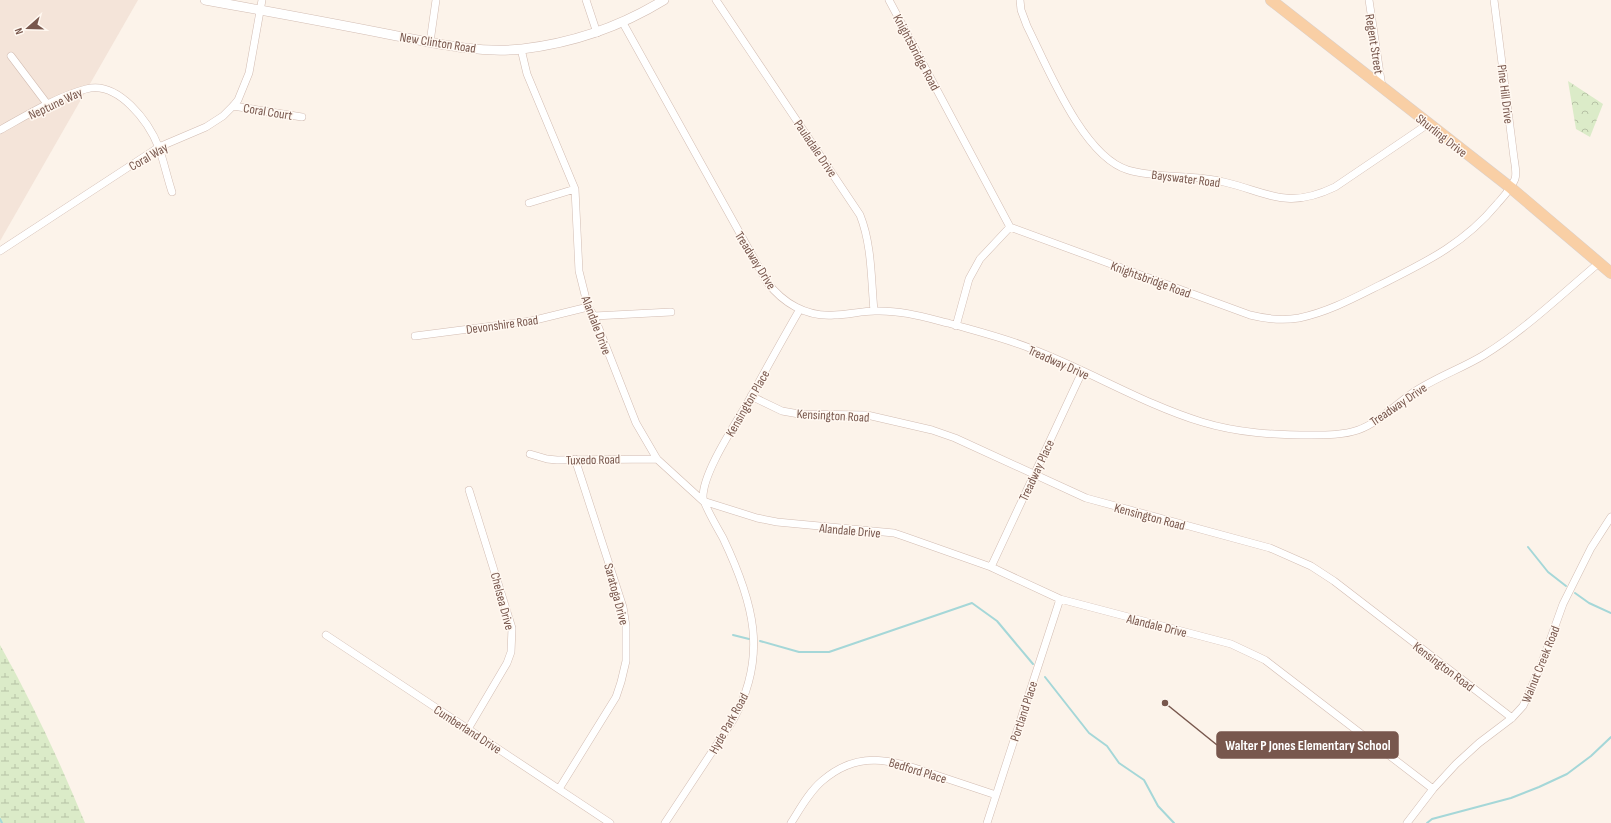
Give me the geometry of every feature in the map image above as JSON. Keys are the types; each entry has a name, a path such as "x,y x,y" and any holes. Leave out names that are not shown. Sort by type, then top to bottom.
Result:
{"main road":[{"name":"Shurling Drive","path":"1271,0 1511,188 1600,262 1611,273"}],"street":[{"name":"New Clinton Road","path":"205,0 430,42 477,49 521,49 559,43 597,33 623,23 664,0"},
{"name":"Coral Way","path":"0,251 159,147 206,127 223,116 238,100 249,73 262,0"},
{"path":"430,42 436,0"},
{"path":"586,0 597,33"},
{"name":"Pauladale Drive","path":"716,0 860,215 866,230 869,250 874,311"},
{"name":"Knightsbridge Road","path":"889,0 1010,227 1250,315 1282,319 1310,315 1335,307 1443,252 1472,232 1511,188"},
{"name":"Bayswater Road","path":"1020,0 1021,10 1027,26 1080,127 1098,151 1107,159 1127,170 1223,181 1285,199 1305,198 1335,187 1428,124"},
{"name":"Regent Street","path":"1369,0 1382,87"},
{"name":"Pine Hill Drive","path":"1494,0 1514,158 1515,178 1511,188"},
{"name":"Treadway Drive","path":"623,23 767,282 781,298 800,309 819,315 833,316 874,311 913,314 956,326 1032,349 1082,372 1200,421 1232,430 1260,434 1293,435 1347,433 1368,425 1433,381 1485,354 1516,331 1600,262"},
{"name":"Alandale Drive","path":"521,49 527,74 575,189 579,271 588,307 594,316 628,406 657,459 703,501 757,518 777,522 894,533 991,567 1060,599 1230,644 1248,651 1265,660 1433,789"},
{"path":"11,56 48,105"},
{"name":"Neptune Way","path":"0,130 48,105 87,88 110,91 134,108 148,128 159,147 172,192"},
{"name":"Coral Court","path":"233,106 302,117"},
{"path":"529,203 575,189"},
{"path":"956,326 969,279 980,259 1010,227"},
{"name":"Devonshire Road","path":"415,336 531,321 588,307"},
{"name":"Kensington Place","path":"703,501 704,487 726,440 800,309"},
{"path":"594,316 671,312"},
{"name":"Treadway Place","path":"991,567 1082,372"},
{"name":"Kensington Road","path":"751,396 782,411 799,414 867,415 932,430 955,438 1093,500 1243,540 1290,555 1334,582 1512,718"},
{"name":"Tuxedo Road","path":"530,454 547,459 657,459"},
{"name":"Saratoga Drive","path":"559,789 616,697 626,661 627,638 622,607 574,459"},
{"name":"Chelsea Drive","path":"468,729 507,663 511,652 512,628 469,490"},
{"name":"Hyde Park Road","path":"665,823 733,720 744,697 753,666 754,632 745,594 725,543 703,501"},
{"name":"Walnut Creek Road","path":"1407,823 1433,789 1456,764 1512,718 1523,706 1574,582 1591,548 1611,517"},
{"name":"Portland Place","path":"987,823 1060,599"},
{"name":"Cumberland Drive","path":"326,635 610,823"},
{"name":"Bedford Place","path":"791,823 820,782 836,771 861,761 886,760 901,763 996,795"}],"shaded area":[{"path":"0,0 138,0 0,241"}],"green space":[{"path":"1568,81 1603,104 1590,137 1576,129"},
{"path":"0,645 45,732 85,823 0,823"}],"waterway":[{"path":"1528,547 1548,572 1566,586"},
{"path":"1575,593 1589,603 1611,613"},
{"path":"760,641 799,652 829,652 972,603 997,621 1033,664"},
{"path":"733,635 749,639"},
{"path":"1045,677 1089,733 1107,746 1119,763 1144,780 1158,806 1174,823"},
{"path":"1427,823 1432,819 1511,798 1567,774 1591,756 1611,737"},
{"path":"0,819 2,823"}],"place":[{"name":"Walter P Jones Elementary School","path":"1165,703"}]}
